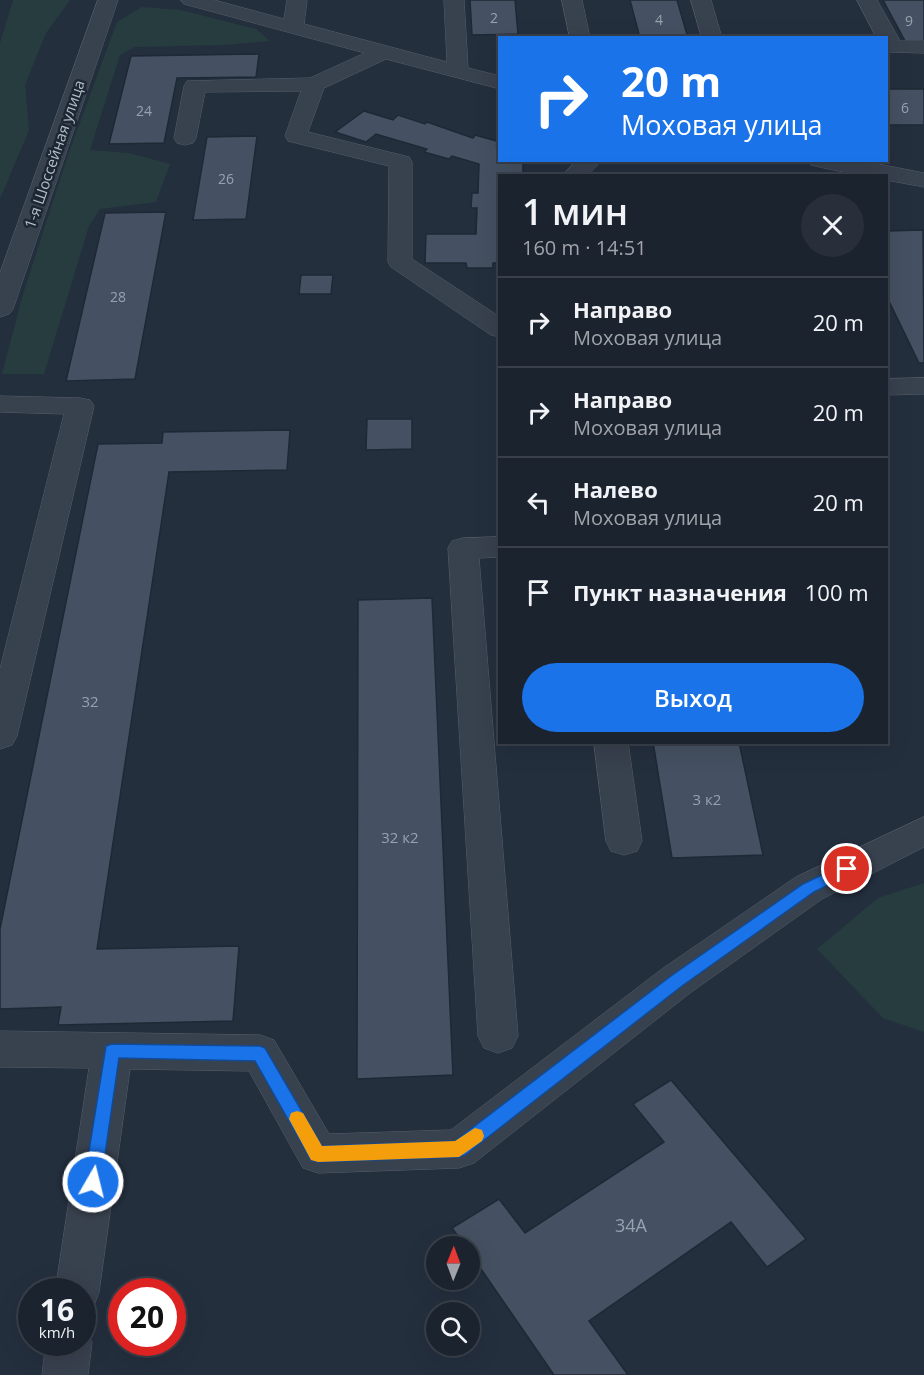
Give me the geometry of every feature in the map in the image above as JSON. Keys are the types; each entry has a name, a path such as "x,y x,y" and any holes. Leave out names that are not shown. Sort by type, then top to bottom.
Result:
{"street":[{"name":"1-я Шоссейная улица","path":"0,309 108,0"},
{"path":"191,0 498,82"},
{"path":"293,27 297,0"},
{"path":"454,0 458,72"},
{"path":"572,0 580,36"},
{"path":"701,0 711,36"},
{"path":"867,0 887,36"},
{"path":"888,38 893,47 924,47"},
{"path":"184,138 195,86 314,84 384,52"},
{"path":"314,84 296,136 401,162 400,262 498,328"},
{"path":"575,174 589,162"},
{"path":"830,162 924,180"},
{"path":"888,387 924,386"},
{"path":"0,404 80,406 0,736"},
{"path":"498,547 463,548 498,1036"},
{"path":"611,744 624,841"},
{"path":"0,1049 260,1053 318,1154 459,1149 676,981 808,888 924,831"},
{"path":"79,1278 112,1051"},
{"path":"64,1375 67,1356"}],"green space":[{"path":"13,0 70,0 46,33 25,85 29,130 0,199 0,43"},
{"path":"142,7 181,10 256,29 270,41 223,45 135,47 120,55 90,150 129,153 170,164 156,202 100,209 89,226 44,374 2,374 23,294 68,155 117,22"},
{"path":"924,883 924,1032 883,1018 817,949 878,898"}],"building":[{"path":"470,0 515,0 518,34 472,35"},
{"path":"630,0 677,0 687,36 639,36"},
{"path":"883,0 924,0 924,41 905,41"},
{"path":"259,54 256,77 177,78 164,143 109,144 131,56"},
{"path":"888,89 924,89 924,125 888,125"},
{"path":"364,111 393,120 398,115 425,124 427,122 473,138 475,135 498,141 498,162 523,162 523,174 498,174 498,263 493,263 493,268 467,268 466,263 425,263 426,234 476,234 477,208 471,208 472,193 478,193 479,164 452,156 449,159 424,152 427,149 376,134 366,142 335,132"},
{"path":"257,136 246,219 193,220 207,137"},
{"path":"166,212 135,379 66,381 105,213"},
{"path":"923,230 924,363 919,363 888,299 888,231"},
{"path":"301,275 333,275 331,294 299,294"},
{"path":"367,419 412,419 412,449 366,450"},
{"path":"290,430 287,470 169,472 97,949 239,946 233,1021 58,1025 61,1007 0,1009 0,929 98,444 162,443 163,432"},
{"path":"432,598 453,1075 357,1079 358,600"},
{"path":"653,744 739,744 763,855 672,858"},
{"path":"671,1080 806,1239 767,1267 731,1222 589,1321 628,1375 554,1375 480,1268 480,1236 458,1236 452,1228 499,1199 525,1233 664,1142 633,1104"}],"slow traffic":[{"path":"297,1119 318,1154 459,1149 475,1136"}],"route":[{"path":"93,1182 112,1051 260,1053 318,1154 459,1149 676,981 808,888 847,869"}]}
